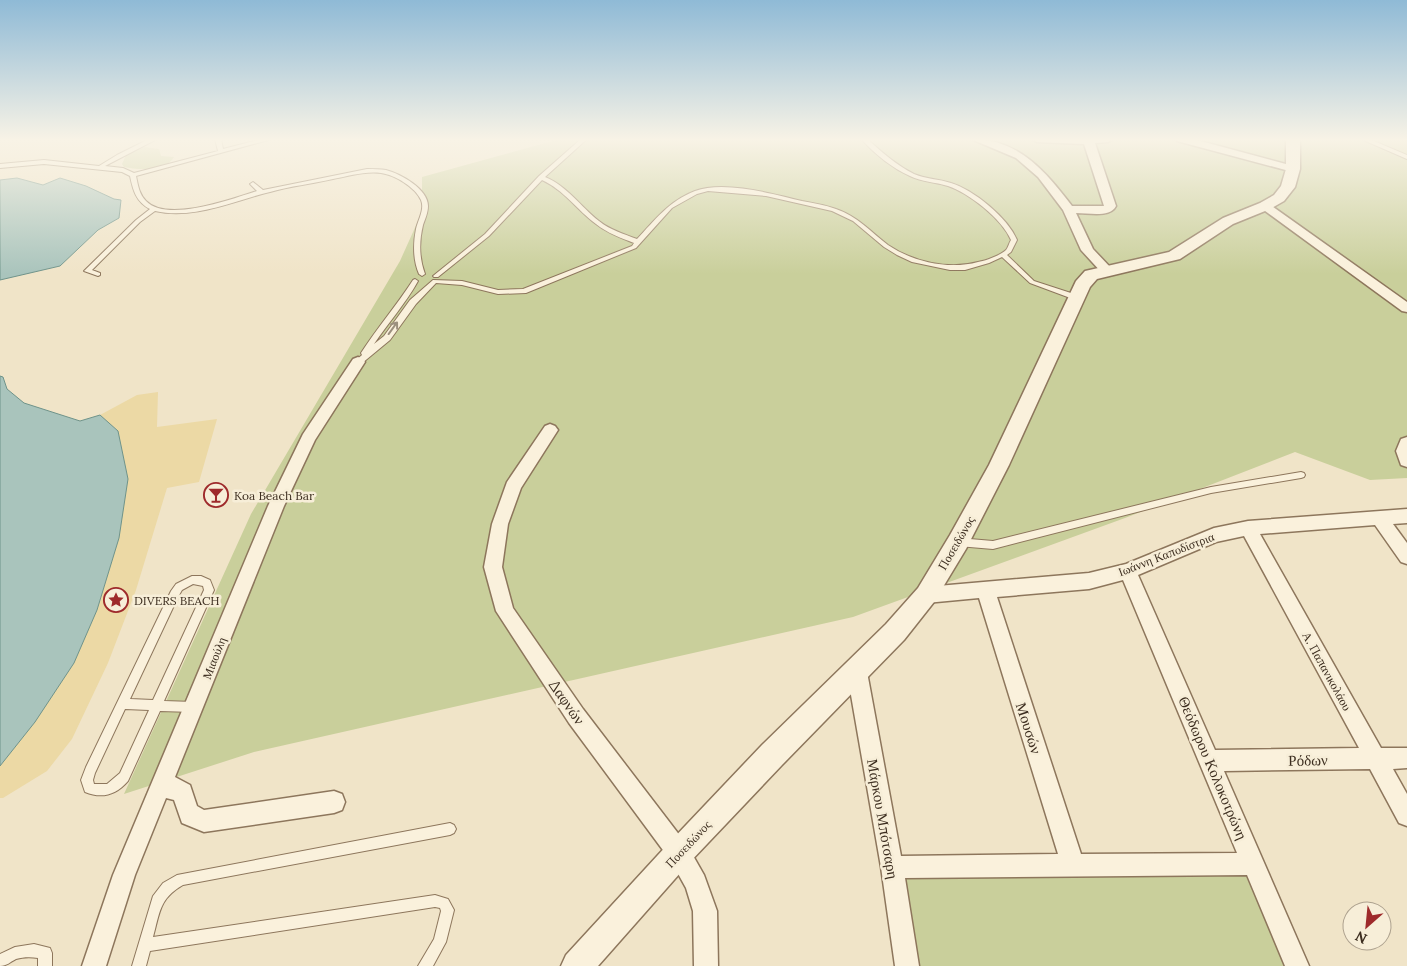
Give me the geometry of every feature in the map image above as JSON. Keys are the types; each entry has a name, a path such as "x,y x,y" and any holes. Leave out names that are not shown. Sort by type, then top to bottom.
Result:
{"street":[{"path":"1049,184 1069,209 1087,250 1106,271"},
{"path":"1069,209 1108,210 1110,206 1103,184"},
{"name":"Ποσειδώνος","path":"576,966 772,755 895,632 926,594 958,542 1027,408 1082,285 1092,275 1174,256 1228,221 1265,206 1279,198 1289,184"},
{"path":"1265,206 1407,308"},
{"name":"Μιαούλη","path":"94,966 124,875 276,506 308,438 358,362"},
{"name":"Δαφνών","path":"550,430 512,486 500,524 493,567 505,612 576,716 679,853 696,882 705,911 706,966"},
{"path":"1407,444 1404,451 1407,461"},
{"name":"Ιωάννη Καποδίστρια","path":"926,594 1089,581 1128,571 1214,535 1248,528 1407,516"},
{"path":"1380,519 1407,557"},
{"name":"Α. Παπανικολάου","path":"1248,528 1407,815"},
{"name":"Θεόδωρου Κολοκοτρώνη","path":"1128,571 1297,966"},
{"name":"Μουσών","path":"986,590 1073,865"},
{"name":"Μάρκου Μπότσαρη","path":"857,672 892,867 907,966"},
{"name":"Ρόδων","path":"1210,761 1407,758"},
{"path":"161,787 175,788 182,793 187,813 193,819 204,821 334,802"},
{"path":"892,867 1253,864"}],"lane":[{"path":"134,184 136,193 140,199 154,209 174,212 303,184"},
{"path":"254,184 262,192"},
{"path":"409,184 419,193 426,204 426,210 420,226 417,255 422,274"},
{"path":"358,362 387,338 418,295 487,235 534,184"},
{"path":"556,184 605,228 639,242"},
{"path":"414,281 423,286 434,280 462,283 498,292 524,291 628,250 639,242 670,206 695,193 721,188 766,194 834,210 855,220 886,246 912,260 950,268 965,268 976,266 1003,255 1012,246 1013,234 976,201 950,184"},
{"path":"98,274 87,271 88,268 138,220 154,209"},
{"path":"1003,255 1032,282 1075,297"},
{"path":"358,362 408,293 416,277 429,273 434,280"},
{"path":"958,542 993,545 1211,490 1301,475"},
{"path":"201,580 207,583 209,590 157,706 124,777 109,790 97,791 89,788 87,780 174,594 186,582 201,580"},
{"path":"123,704 193,707"},
{"path":"139,966 158,900 168,888 181,879 450,829"},
{"path":"145,945 434,901 444,903 448,910 440,942 425,966"},
{"path":"0,962 10,954 37,949 45,953 44,966"}],"green space":[{"path":"422,184 1407,184 1407,478 1370,480 1295,452 1125,518 853,617 254,752 124,794 251,514 400,261 422,212"},
{"path":"1246,863 1289,966 907,966 893,875"}],"sand":[{"name":"DIVERS BEACH","path":"158,392 157,427 217,419 199,482 167,488 136,590 108,663 72,739 47,771 0,798 0,766 35,722 74,663 97,610 119,538 118,431 100,415 137,395"}],"water":[{"path":"0,184 80,184 114,199 121,200 119,218 98,230 60,266 0,280"},
{"path":"0,376 3,377 7,389 24,403 80,421 100,415 118,431 128,479 119,538 97,610 74,663 35,722 0,766"}],"place":[{"name":"Koa Beach Bar","path":"216,495"},
{"name":"DIVERS BEACH","path":"116,600"}]}
